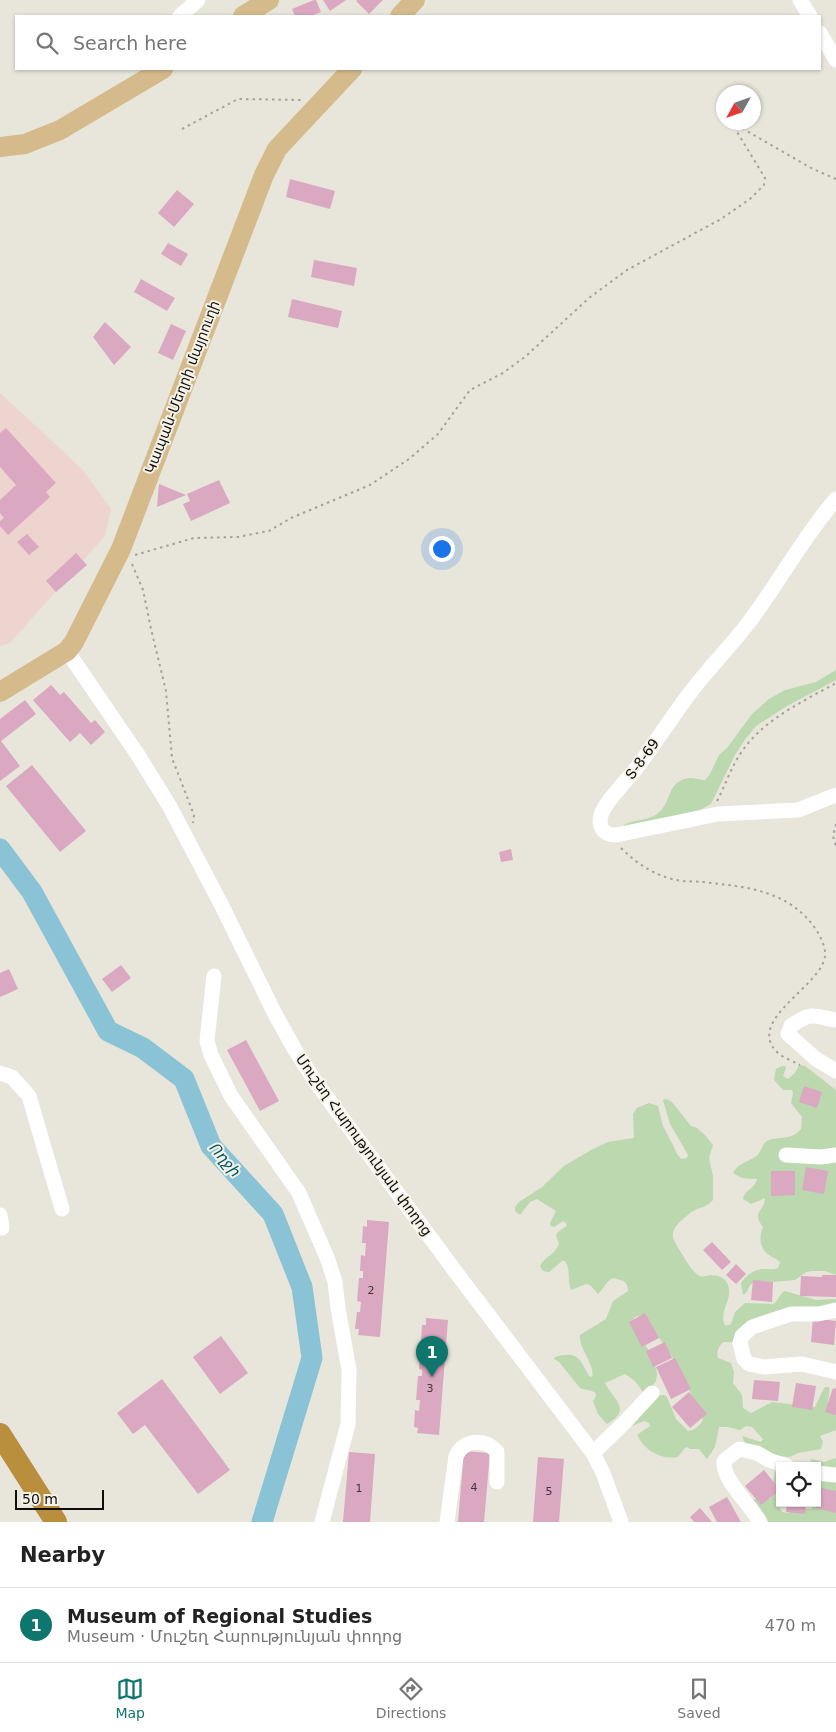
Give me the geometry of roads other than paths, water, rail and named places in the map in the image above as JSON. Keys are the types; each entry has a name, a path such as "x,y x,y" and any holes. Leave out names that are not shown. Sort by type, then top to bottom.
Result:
{"highway":[{"path":"0,1434 56,1522"}],"main road":[{"path":"245,15 269,0"},
{"path":"401,15 415,0"},
{"path":"0,147 25,144 60,130 161,70"},
{"name":"Կապան-Մեղրի մայրուղի","path":"0,692 66,651 74,642 121,549 264,175 277,149 351,70"}],"street":[{"path":"181,15 198,0"},
{"path":"800,0 809,15"},
{"path":"821,35 836,60"},
{"name":"Տ-8-69","path":"836,499 802,544 756,613 728,649 691,691 634,771 603,810 600,820 602,830 608,835 616,835 708,816 798,810 836,795"},
{"name":"Մուշեղ Հարությունյան փողոց","path":"66,651 138,755 170,807 295,1050 317,1084 455,1271 593,1453 622,1522"},
{"path":"214,976 206,1041 211,1054 231,1096 299,1193 328,1260 335,1282 349,1370 348,1424 322,1522"},
{"path":"836,1020 814,1014 803,1018 791,1026 788,1034 816,1059 836,1071"},
{"path":"0,1073 12,1077 28,1096 62,1209"},
{"path":"786,1155 821,1157 836,1155"},
{"path":"836,1310 818,1314 791,1314 752,1327 742,1336 740,1343 744,1360 749,1364 764,1367 802,1364 836,1372"},
{"path":"593,1453 652,1393"},
{"path":"447,1522 456,1456 459,1450 481,1441 490,1444 498,1452 497,1482"},
{"path":"760,1522 729,1480 723,1467 724,1461 739,1450 757,1453 776,1462"},
{"path":"821,1473 836,1475"}],"waterway":[{"name":"Ողջի","path":"0,849 32,892 108,1031 143,1048 184,1079 211,1146 273,1214 302,1287 312,1358 262,1522"}],"place":[{"name":"Museum of Regional Studies","path":"432,1377"}]}
